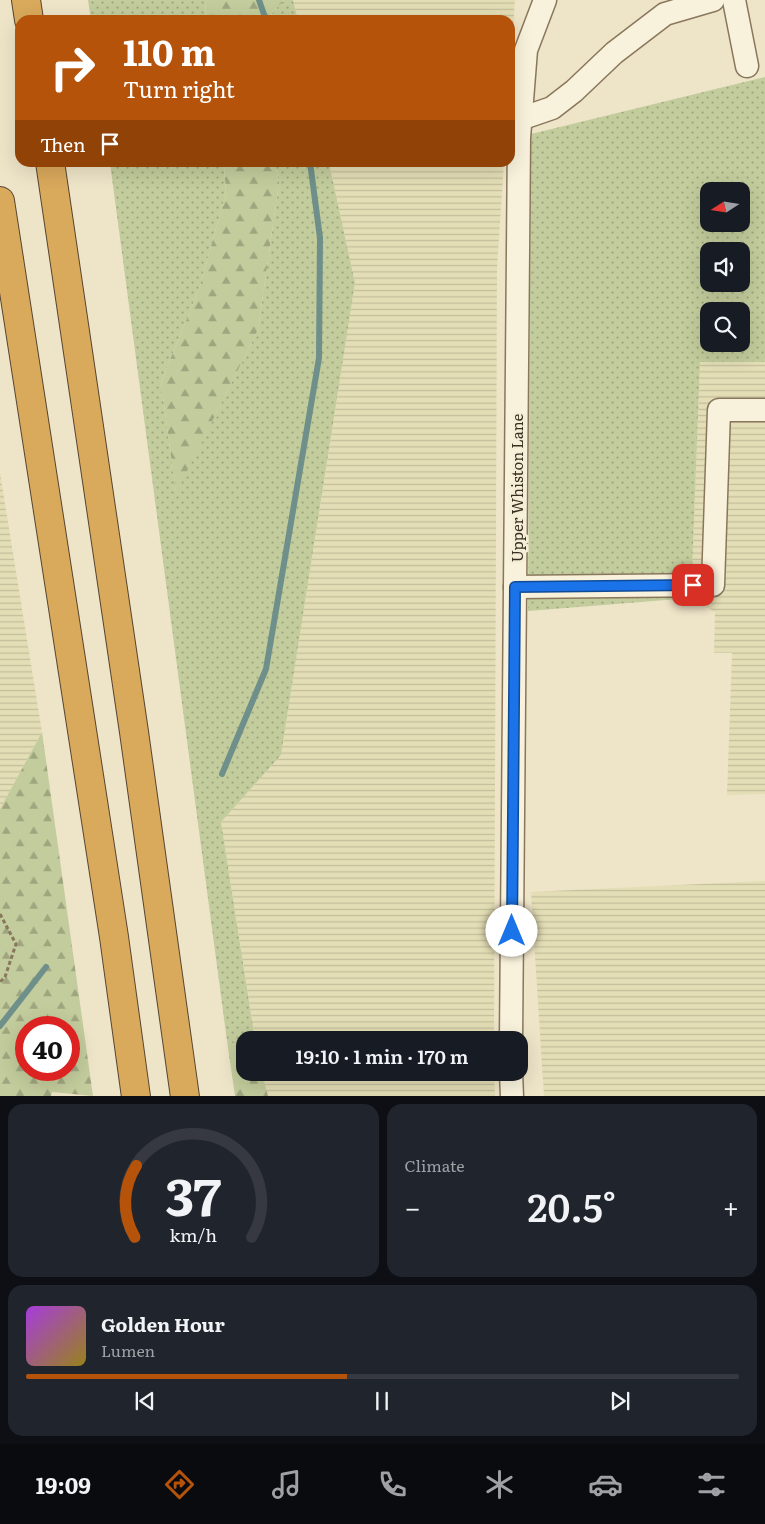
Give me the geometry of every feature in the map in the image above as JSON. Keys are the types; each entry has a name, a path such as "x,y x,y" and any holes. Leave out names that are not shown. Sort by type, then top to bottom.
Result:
{"highway":[{"path":"26,0 28,15"},
{"path":"51,167 134,732 185,1096"},
{"path":"0,201 114,936 136,1096"}],"street":[{"name":"Upper Whiston Lane","path":"511,1031 520,119 526,50 545,0"},
{"path":"520,119 552,108 574,91 614,53 665,14 713,0"},
{"path":"734,0 747,66"},
{"path":"515,587 713,585 719,410 765,410"},
{"path":"511,1081 512,1096"}],"path":[{"path":"0,914 16,944 5,977 0,982"}],"shaded area":[{"path":"293,0 515,0 514,15 297,15"},
{"path":"330,167 504,167 497,268 494,1031 254,1031 221,822 281,755 355,283"},
{"path":"700,361 765,362 765,794 727,795 732,653 714,653 715,612 691,598"},
{"path":"0,473 42,732 0,809"},
{"path":"765,881 765,1096 544,1096 531,892"},
{"path":"264,1081 494,1081 495,1096 268,1096"}],"green space":[{"path":"88,0 206,0 205,15 90,15"},
{"path":"206,0 284,0 270,15 205,15"},
{"path":"284,0 293,0 297,15 270,15"},
{"path":"765,77 765,362 700,362 691,598 528,611 531,134"},
{"path":"111,167 224,167 226,193 199,289 161,382 176,492 258,330 279,183 276,167 330,167 355,283 281,755 221,822 254,1031 236,1031 236,1044 227,1041"},
{"path":"224,167 276,167 279,183 258,330 176,493 161,382 199,289 226,193"},
{"path":"42,732 93,1096 52,1092 51,1096 0,1096 0,809"},
{"path":"227,1041 236,1044 236,1081 264,1081 268,1096 235,1096"}],"waterway":[{"path":"259,0 264,15"},
{"path":"222,774 266,669 319,358 320,238 311,167"},
{"path":"0,1026 46,967"}],"route":[{"path":"512,931 515,587 693,585"}]}
